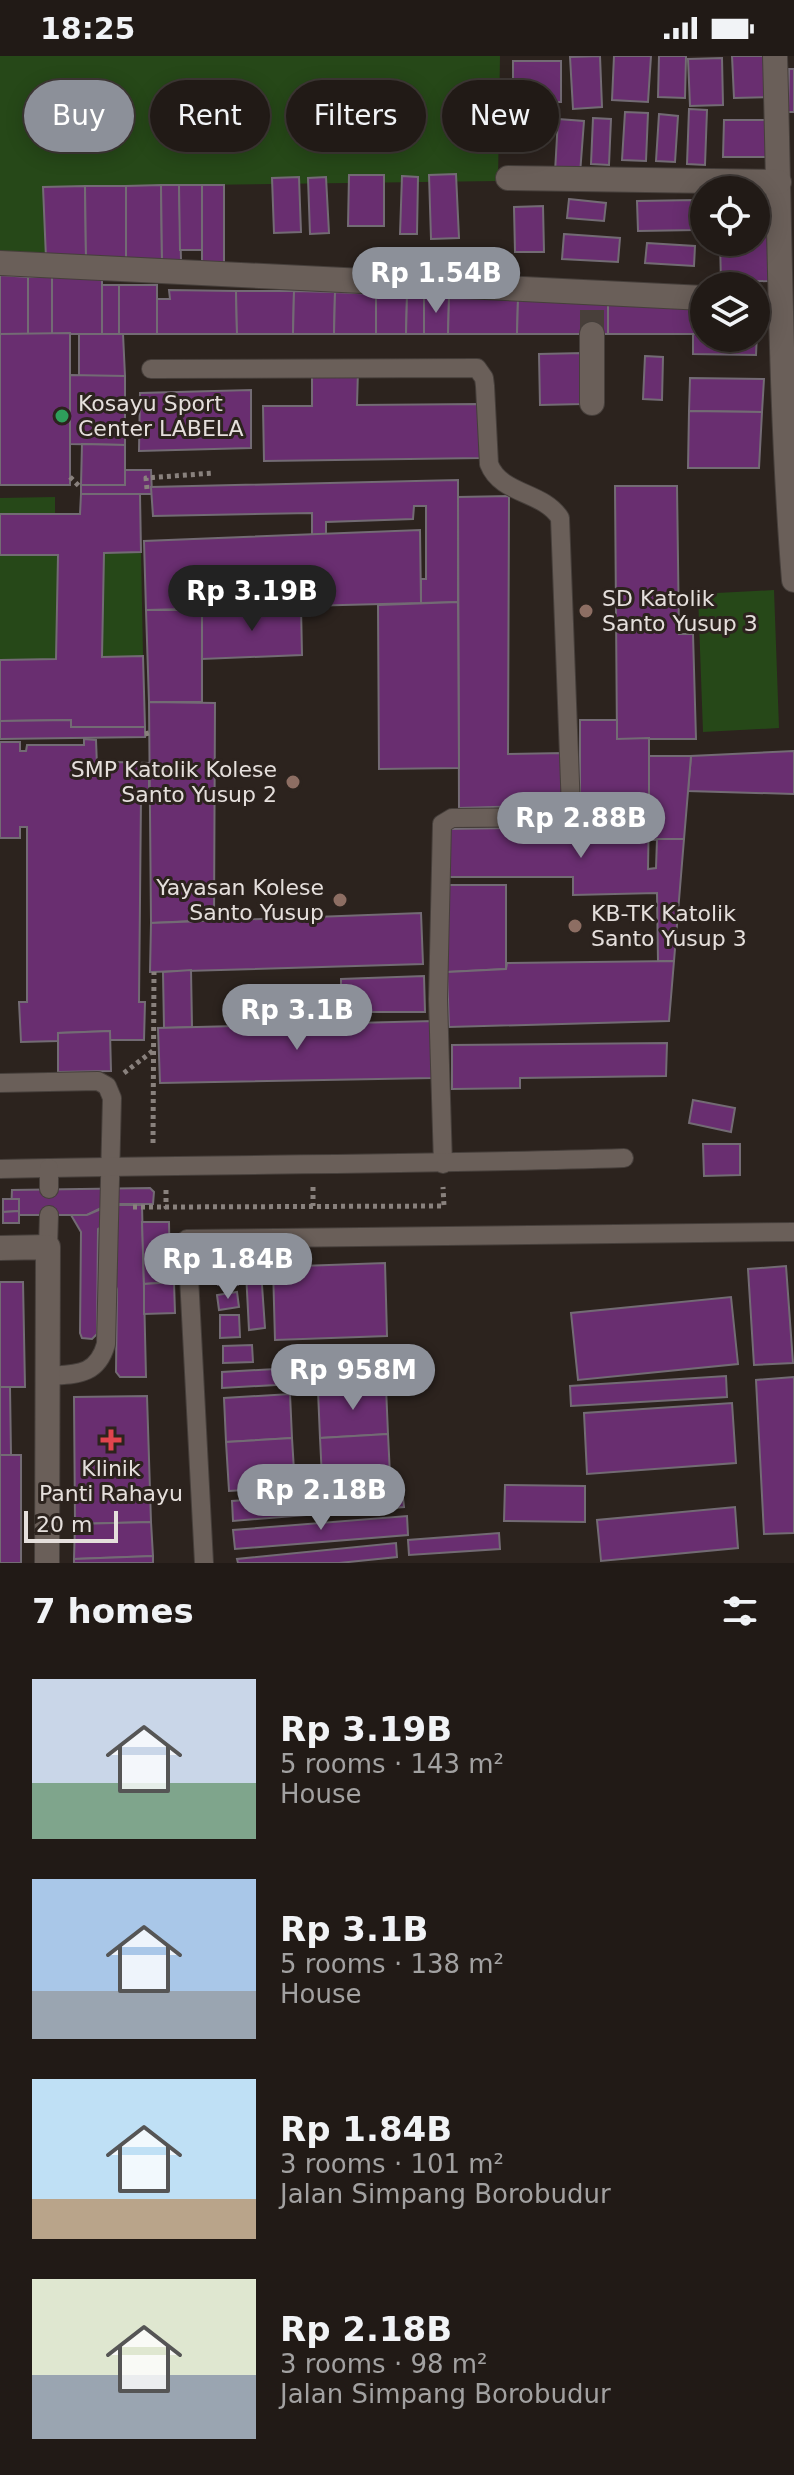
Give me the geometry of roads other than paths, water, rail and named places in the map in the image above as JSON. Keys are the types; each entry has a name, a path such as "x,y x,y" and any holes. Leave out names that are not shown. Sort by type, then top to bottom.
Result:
{"street":[{"path":"775,56 779,182 776,301 794,580"},
{"path":"508,178 779,182"},
{"path":"0,263 592,297 690,298"},
{"path":"592,334 592,403"},
{"path":"0,1248 48,1247 47,1563"}],"lane":[{"path":"151,369 477,368 484,378 489,464 494,475 515,490 547,505 560,518 571,809 557,817 452,818 442,824 438,999 443,1164"},
{"path":"0,1083 98,1081 107,1086 112,1098 106,1344 102,1356 90,1370 48,1376"},
{"path":"0,1169 443,1164 624,1158"},
{"path":"49,1168 49,1189"},
{"path":"48,1247 49,1215"},
{"path":"204,1563 187,1239 794,1232"}],"tunnel":[{"path":"592,301 592,334"}],"place":[{"name":"Kosayu Sport Center LABELA","path":"62,416"},
{"name":"SD Katolik Santo Yusup 3","path":"586,611"},
{"name":"SMP Katolik Kolese Santo Yusup 2","path":"293,782"},
{"name":"Yayasan Kolese Santo Yusup","path":"340,900"},
{"name":"KB-TK Katolik Santo Yusup 3","path":"575,926"},
{"name":"Klinik Panti Rahayu","path":"111,1440"}]}
